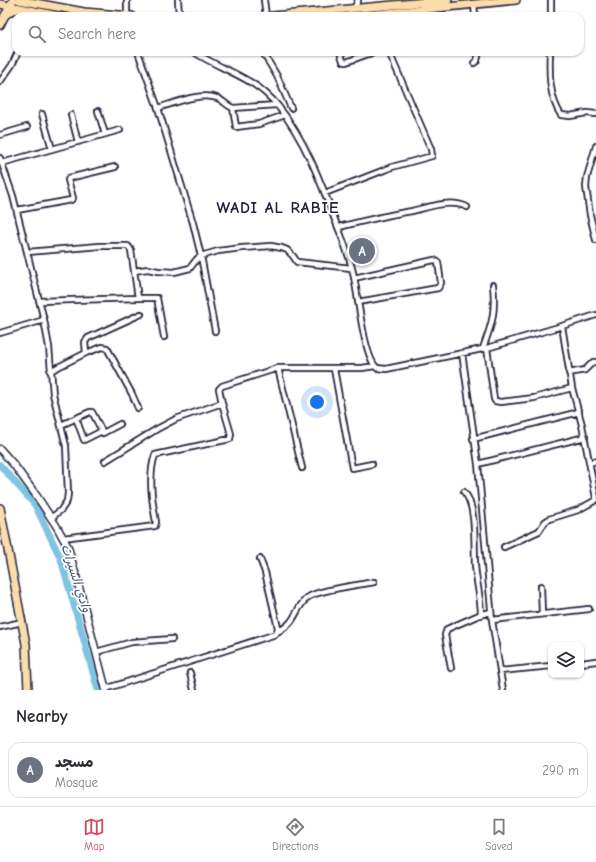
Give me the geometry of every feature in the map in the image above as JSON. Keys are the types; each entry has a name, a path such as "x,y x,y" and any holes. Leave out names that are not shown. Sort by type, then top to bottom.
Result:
{"main road":[{"path":"19,0 84,12"},
{"path":"319,12 448,0"},
{"path":"397,12 516,0"},
{"path":"0,25 7,3 33,12"},
{"path":"3,17 13,10 24,9"},
{"path":"0,449 14,465 51,518 71,555 106,689"},
{"path":"0,508 2,537 26,644 28,690"}],"street":[{"path":"127,0 127,12"},
{"path":"178,0 179,12"},
{"path":"264,0 266,12"},
{"path":"354,9 358,0"},
{"path":"551,0 551,12"},
{"path":"474,4 475,12"},
{"path":"0,82 12,65 16,56"},
{"path":"139,56 158,108 193,223 201,256 215,331"},
{"path":"202,56 255,84 285,115 297,132 325,192 339,227 354,278 363,330 372,361 375,366 381,369 386,369 485,348 596,315"},
{"path":"265,56 277,76 291,108"},
{"path":"341,56 343,61 346,62 363,56"},
{"path":"325,192 392,167 432,156 431,149 391,56"},
{"path":"474,63 478,56"},
{"path":"550,56 550,86 556,106 561,115 570,116 587,113 596,114"},
{"path":"158,108 202,95 218,98 233,108 276,105"},
{"path":"233,108 236,127 258,124 285,115"},
{"path":"98,111 105,134"},
{"path":"42,114 52,149"},
{"path":"71,115 78,142"},
{"path":"0,135 27,127"},
{"path":"2,164 120,130"},
{"path":"596,146 587,177 586,187 596,240"},
{"path":"0,158 17,210 44,320 49,347 53,394 66,446 67,501 61,510 51,518"},
{"path":"17,210 71,200 73,198 68,180 69,178 115,167"},
{"path":"339,227 369,219 437,205 455,204 467,207"},
{"path":"27,252 82,247 128,246 131,250 138,298"},
{"path":"134,271 148,268 158,271 180,271 190,268 201,256 228,249 276,247 287,250 297,262 351,268"},
{"path":"354,278 434,260 438,262 441,283 438,288 358,302"},
{"path":"493,285 495,299 494,314 485,348 494,399 501,402 534,398 572,388"},
{"path":"39,301 157,298 164,337"},
{"path":"86,353 85,342 88,338 141,314"},
{"path":"0,333 44,320"},
{"path":"504,547 539,531 549,519 578,510 596,499 585,437 572,388 562,326"},
{"path":"50,371 86,353 102,347 107,348 138,408"},
{"path":"462,353 473,439 478,464 491,612 503,690"},
{"path":"570,373 585,370 593,362 596,362"},
{"path":"63,538 155,526 156,522 152,498 152,472 155,455 230,438 231,434 222,403 219,389 220,387 278,368 334,369 369,368 375,366"},
{"path":"278,368 302,468"},
{"path":"334,369 352,468 372,464"},
{"path":"105,461 176,419 222,403"},
{"path":"61,425 92,412 102,431"},
{"path":"473,439 579,412"},
{"path":"76,418 84,440 102,431 103,433 120,424"},
{"path":"478,464 585,437"},
{"path":"589,463 596,461"},
{"path":"464,492 469,498 473,520 475,566 481,615"},
{"path":"260,559 265,572 278,628 277,632"},
{"path":"106,689 272,636 285,629 292,622 299,608 311,595 374,582"},
{"path":"540,586 542,614"},
{"path":"492,620 589,610"},
{"path":"451,668 445,638 447,629 454,625 491,612"},
{"path":"0,627 22,622"},
{"path":"96,652 132,642 172,639"},
{"path":"584,663 596,661"},
{"path":"500,671 548,666"},
{"path":"190,673 194,690"}],"waterway":[{"name":"وادي السيرات","path":"0,465 35,505 61,559 98,690"}],"place":[{"name":"مسجد","path":"362,251"}],"district":[{"name":"WADI AL RABIE","path":"278,207"}]}
